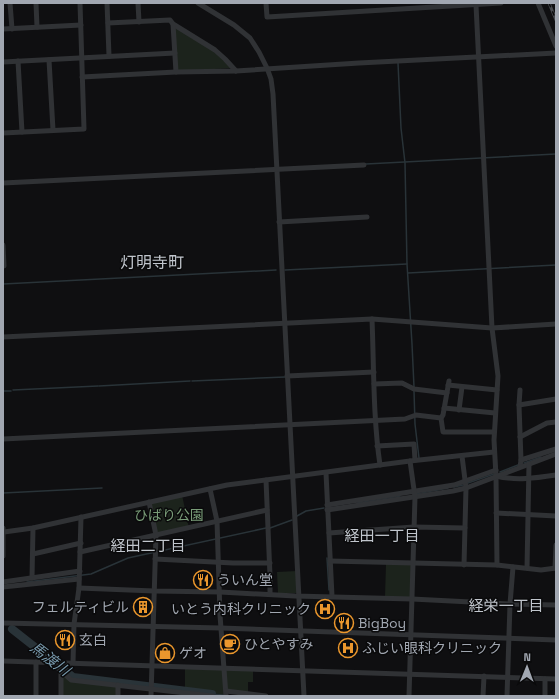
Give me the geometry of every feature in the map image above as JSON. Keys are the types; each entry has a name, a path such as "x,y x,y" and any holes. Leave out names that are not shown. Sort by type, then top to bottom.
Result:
{"street":[{"path":"10,3 12,29"},
{"path":"36,3 37,27"},
{"path":"3,132 84,129 80,3"},
{"path":"107,3 109,56"},
{"path":"138,3 139,22"},
{"path":"198,3 234,25 250,38 259,52 271,79 280,222 304,696"},
{"path":"266,3 266,17 447,4 476,5 501,3"},
{"path":"538,3 556,46"},
{"path":"476,5 492,328 498,376 494,432 497,565"},
{"path":"108,23 170,20 173,24 215,50 236,71"},
{"path":"173,24 176,72"},
{"path":"3,29 81,25"},
{"path":"3,62 175,53"},
{"path":"82,77 176,72 236,71 267,68 556,53"},
{"path":"49,60 53,130"},
{"path":"18,61 22,132"},
{"path":"3,183 364,165"},
{"path":"280,222 367,217"},
{"path":"3,245 3,266"},
{"path":"372,319 377,446 380,465"},
{"path":"3,337 372,319 492,328 556,324"},
{"path":"287,376 374,372"},
{"path":"374,384 402,383 414,388 447,393"},
{"path":"494,432 443,432 442,418 448,383 462,387 497,390"},
{"path":"459,410 462,387"},
{"path":"520,390 520,467"},
{"path":"519,405 556,399"},
{"path":"444,408 495,414"},
{"path":"3,440 376,421 405,419 416,415 442,418"},
{"path":"520,437 547,423 556,422"},
{"path":"377,446 414,444 414,527 409,696"},
{"path":"521,460 556,449"},
{"path":"3,556 3,530 33,528 81,516 227,485 494,452"},
{"path":"327,508 414,494 454,485 520,467 556,454"},
{"path":"462,456 466,488 464,564"},
{"path":"527,568 529,464"},
{"path":"326,472 332,596"},
{"path":"496,473 504,478 528,479 556,475"},
{"path":"414,494 452,491 466,488 496,473"},
{"path":"266,480 270,594"},
{"path":"210,489 217,521 221,628 226,693 266,696"},
{"path":"149,502 156,535 151,696"},
{"path":"80,552 267,510"},
{"path":"496,514 556,516"},
{"path":"73,662 74,624 80,571 81,516"},
{"path":"329,533 414,527 465,528"},
{"path":"32,578 33,528"},
{"path":"33,554 81,542"},
{"path":"330,561 497,565 541,570 556,568 556,545"},
{"path":"155,559 270,564"},
{"path":"508,696 510,604 513,567"},
{"path":"3,582 80,571"},
{"path":"3,587 79,579"},
{"path":"79,588 556,605"},
{"path":"3,623 221,628 556,640"},
{"path":"3,661 73,662 152,666 556,679"},
{"path":"36,662 36,696"},
{"path":"51,662 71,680 212,696"},
{"path":"61,671 61,696"},
{"path":"483,696 484,676"},
{"path":"544,696 545,679"},
{"path":"118,685 118,696"}],"green space":[{"path":"173,26 215,50 233,68 176,71"},
{"name":"ひばり公園","path":"182,495 189,528 156,535 149,502"},
{"path":"386,564 413,565 411,598 385,597"},
{"path":"297,571 298,593 278,593 277,572"},
{"path":"185,667 253,669 253,682 248,682 248,694 226,691 226,695 185,689"},
{"path":"62,672 71,680 117,686 117,696 61,696"}],"waterway":[{"path":"398,63 401,128 405,163 407,264 414,387"},
{"path":"366,164 556,154"},
{"path":"285,270 407,264"},
{"path":"408,273 556,265"},
{"path":"3,284 276,270"},
{"path":"192,381 285,377"},
{"path":"99,386 190,381"},
{"path":"13,390 98,386"},
{"path":"3,391 11,391"},
{"path":"414,391 415,424 419,458"},
{"path":"524,463 541,457"},
{"path":"500,472 518,465"},
{"path":"468,483 494,474"},
{"path":"454,487 463,485"},
{"path":"3,493 102,488"},
{"path":"416,494 448,488"},
{"path":"357,503 400,496"},
{"path":"297,516 306,511 324,508"},
{"path":"270,528 292,520"},
{"path":"27,582 91,574 128,558 266,528"},
{"path":"327,558 329,590"},
{"name":"馬渡川","path":"12,629 73,677 212,694"},
{"path":"212,694 233,696"}],"railway":[{"path":"549,3 556,20"}],"place":[{"name":"ういん堂","path":"203,580"},
{"name":"フェルティビル","path":"143,607"},
{"name":"いとう内科クリニック","path":"325,609"},
{"name":"BigBoy","path":"344,623"},
{"name":"玄白","path":"65,640"},
{"name":"ひとやすみ","path":"230,644"},
{"name":"ふじい眼科クリニック","path":"348,648"},
{"name":"ゲオ","path":"165,653"}],"district":[{"name":"灯明寺町","path":"152,262"},
{"name":"経田一丁目","path":"382,536"},
{"name":"経田二丁目","path":"148,546"},
{"name":"経栄一丁目","path":"506,606"}]}
